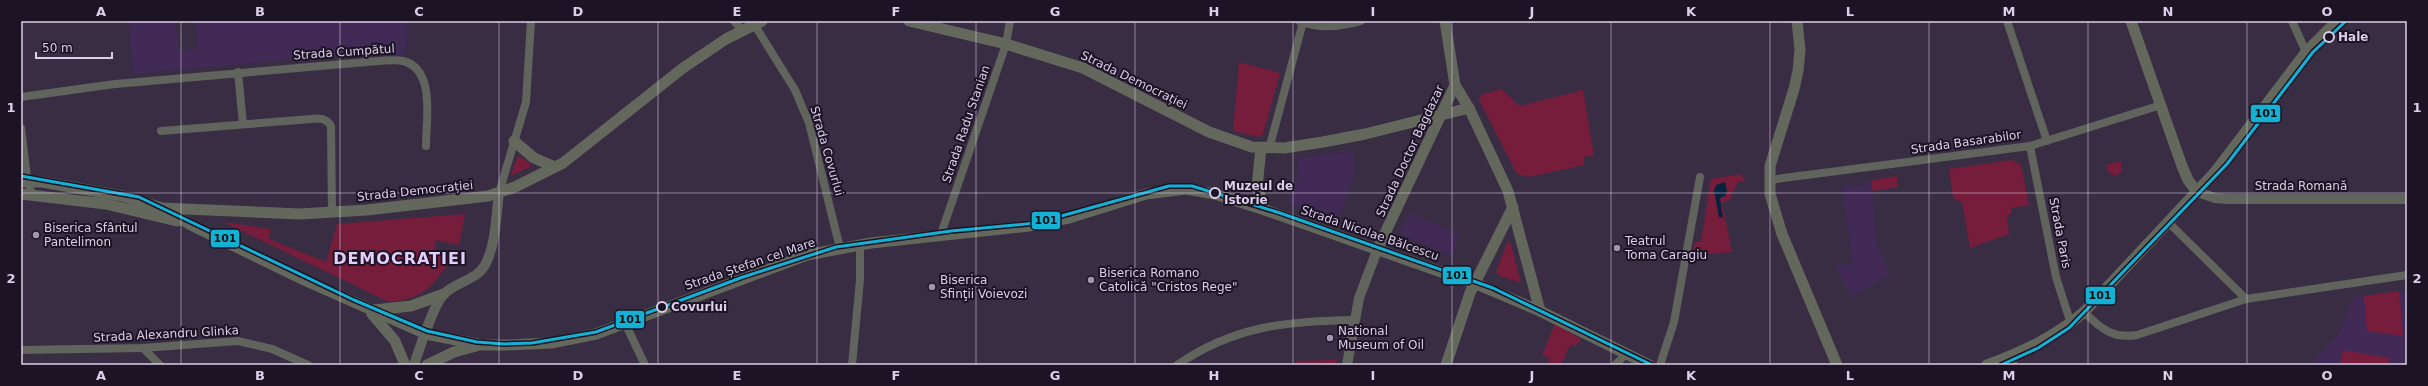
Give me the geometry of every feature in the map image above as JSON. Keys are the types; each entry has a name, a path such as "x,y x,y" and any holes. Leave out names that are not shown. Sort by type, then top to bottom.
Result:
{"main road":[{"name":"Strada Democrației","path":"909,21 1006,44 1083,68 1209,132 1261,148"},
{"path":"1445,21 1455,85 1469,108 1508,191 1540,311"},
{"path":"1797,21 1800,50 1798,71 1794,89 1770,166 1769,180 1775,212 1782,234 1837,365"},
{"path":"2131,21 2182,166 2188,180 2197,192"},
{"path":"1987,365 2013,360 2071,324 2084,312 2197,192 2224,160 2306,52 2336,21"},
{"name":"Strada Democrației","path":"25,182 42,182 122,196 162,208 300,214 332,213 452,202 499,193 555,167 683,68 742,30 758,22"},
{"name":"Strada Doctor Bagdazar","path":"1378,248 1455,85"},
{"path":"1265,210 1256,187 1261,148 1298,146 1359,135 1469,108"},
{"path":"514,141 534,158 555,167"},
{"name":"Strada Ștefan cel Mare","path":"162,208 191,225 365,309 426,334 444,339 482,345 551,343 596,334 807,255 840,248 941,234 1029,226 1069,218 1157,192 1186,189"},
{"name":"Strada Nicolae Bălcescu","path":"1186,189 1214,194 1265,210 1378,248 1474,284 1540,311 1650,365"},
{"path":"27,195 122,206 191,225"},
{"path":"1446,365 1474,284 1513,207"},
{"path":"365,309 398,309 420,304 444,294"},
{"path":"365,309 382,324 395,341 405,365"},
{"path":"427,365 454,352 482,345"}],"street":[{"path":"414,365 444,294 476,274 485,264 490,251 499,193 526,102 531,21"},
{"path":"734,21 742,30"},
{"name":"Strada Radu Stanian","path":"941,234 1006,44 1010,21"},
{"path":"2007,21 2047,141"},
{"path":"2292,21 2306,52"},
{"name":"Strada Covurlui","path":"758,22 795,90 806,116 840,248"},
{"path":"1261,148 1301,22 1322,26 1356,22"},
{"name":"Strada Cumpătul","path":"21,97 115,84 238,72 402,60 420,72 424,83 426,146"},
{"path":"238,72 243,124"},
{"name":"Strada Basarabilor","path":"1769,180 2030,146 2161,105"},
{"path":"161,131 322,118 328,121 331,126 332,213"},
{"path":"21,128 27,195"},
{"name":"Strada Paris","path":"2030,146 2056,277 2071,324"},
{"path":"1660,365 1674,322 1700,177"},
{"name":"Strada Romană","path":"2197,192 2215,198 2228,199 2407,200"},
{"path":"2169,223 2217,268 2246,299"},
{"path":"852,365 860,280 860,245"},
{"name":"Strada Doctor Bagdazar","path":"1348,365 1354,320 1359,298 1378,248"},
{"path":"2084,312 2103,330 2125,337 2137,335 2246,299 2407,275"},
{"path":"1177,365 1223,339 1261,326 1289,322 1354,320"},
{"path":"625,323 646,365"},
{"name":"Strada Alexandru Glinka","path":"21,350 143,348 238,341 272,348 308,365"},
{"path":"143,348 160,365"},
{"path":"1615,365 1627,353"}],"shaded area":[{"path":"128,21 175,21 179,51 198,49 195,21 407,21 407,40 405,55 362,53 133,74"},
{"path":"1239,62 1280,73 1263,134 1260,137 1233,131"},
{"path":"1501,89 1520,106 1583,90 1594,155 1584,157 1584,165 1529,177 1517,174 1479,100 1483,94"},
{"path":"1354,151 1354,177 1343,209 1341,209 1337,220 1289,204 1299,172 1298,158"},
{"path":"518,156 531,164 530,167 510,176"},
{"path":"2012,160 2021,165 2029,205 2011,208 2012,214 2007,215 2009,234 1970,248 1962,202 1953,198 1949,169"},
{"path":"2121,161 2122,171 2115,176 2108,172 2106,165"},
{"path":"1740,174 1746,181 1738,182 1732,193 1731,199 1722,203 1732,252 1695,255 1692,253 1695,242 1701,242 1711,179"},
{"path":"1897,176 1898,187 1872,191 1871,180"},
{"path":"1871,180 1877,246 1890,274 1852,297 1835,266 1853,263 1842,189 1843,186 1866,184 1866,181"},
{"path":"1410,212 1459,235 1452,256 1400,234"},
{"path":"465,214 459,245 436,240 434,253 453,258 433,283 420,294 402,300 389,302 223,222 271,229 269,239 326,262 337,224"},
{"path":"1508,241 1510,241 1521,283 1500,276 1496,272"},
{"path":"2399,291 2403,336 2367,331 2364,296"},
{"path":"2407,291 2407,365 2316,365 2313,362 2339,333 2354,297"},
{"path":"1555,324 1581,339 1576,346 1570,345 1561,365 1548,365 1549,358 1542,355"},
{"path":"2343,350 2389,358 2388,365 2340,365"},
{"path":"1337,360 1336,365 1297,365 1296,361"}],"water":[{"path":"1725,182 1727,191 1725,196 1720,198 1723,218 1719,217 1714,191 1716,185"}],"transit line":[{"name":"101","path":"2001,365 2038,348 2069,328 2227,164 2313,52 2346,21"},
{"name":"101","path":"21,176 139,197 354,300 427,331 477,342 504,344 532,343 596,332 743,277 836,247 951,231 1036,223 1169,186 1192,186 1280,213 1493,288 1652,365"}],"place":[{"name":"Hale","path":"2329,37"},
{"name":"Muzeul de Istorie","path":"1215,193"},
{"name":"Biserica Sfântul Pantelimon","path":"36,235"},
{"name":"Teatrul Toma Caragiu","path":"1617,248"},
{"name":"Biserica Romano Catolică \"Cristos Rege\"","path":"1091,280"},
{"name":"Biserica Sfinţii Voievozi","path":"932,287"},
{"name":"Covurlui","path":"662,307"},
{"name":"National Museum of Oil","path":"1330,338"}],"district":[{"name":"DEMOCRAŢIEI","path":"400,258"}]}
